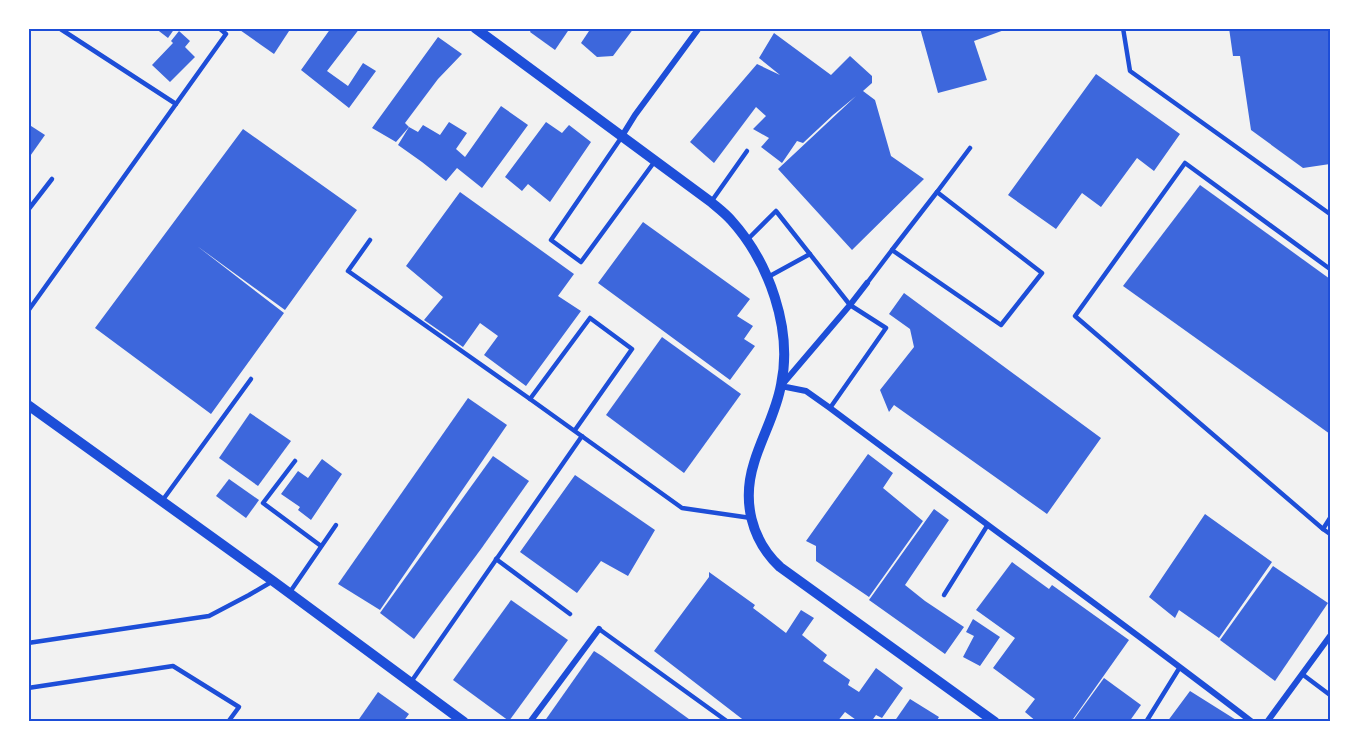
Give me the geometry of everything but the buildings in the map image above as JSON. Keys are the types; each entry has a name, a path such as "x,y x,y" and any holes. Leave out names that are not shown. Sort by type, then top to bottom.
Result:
{"street":[{"path":"475,28 711,202 730,219 747,240 768,277 777,307 784,365 772,418 751,474 749,501 756,535 769,556 780,567 995,722"},
{"path":"622,136 699,28"},
{"path":"781,386 867,283"},
{"path":"781,386 806,391 830,408 1252,722"},
{"path":"28,405 464,722"},
{"path":"530,722 599,629"},
{"path":"1267,722 1330,636"}],"lane":[{"path":"59,28 176,104"},
{"path":"28,310 226,34 219,28"},
{"path":"1123,28 1130,71 1330,214"},
{"path":"622,136 551,240 581,262 655,161"},
{"path":"867,283 970,148"},
{"path":"711,202 747,151"},
{"path":"1330,269 1185,163 1075,316 1330,534"},
{"path":"28,210 52,179"},
{"path":"892,250 1001,325 1042,273 937,192"},
{"path":"747,240 776,210 850,305 886,328 830,408"},
{"path":"370,240 348,271 682,508 751,518"},
{"path":"768,277 810,254"},
{"path":"530,399 590,318 632,349 575,430"},
{"path":"162,501 251,379"},
{"path":"410,682 582,436"},
{"path":"295,461 263,503 321,546"},
{"path":"1323,529 1330,518"},
{"path":"289,594 336,525"},
{"path":"944,595 987,526"},
{"path":"496,559 570,614"},
{"path":"28,643 209,616 273,581"},
{"path":"599,629 728,722"},
{"path":"28,688 173,666 239,707 228,722"},
{"path":"1146,722 1180,667"},
{"path":"1302,674 1330,695"}]}
